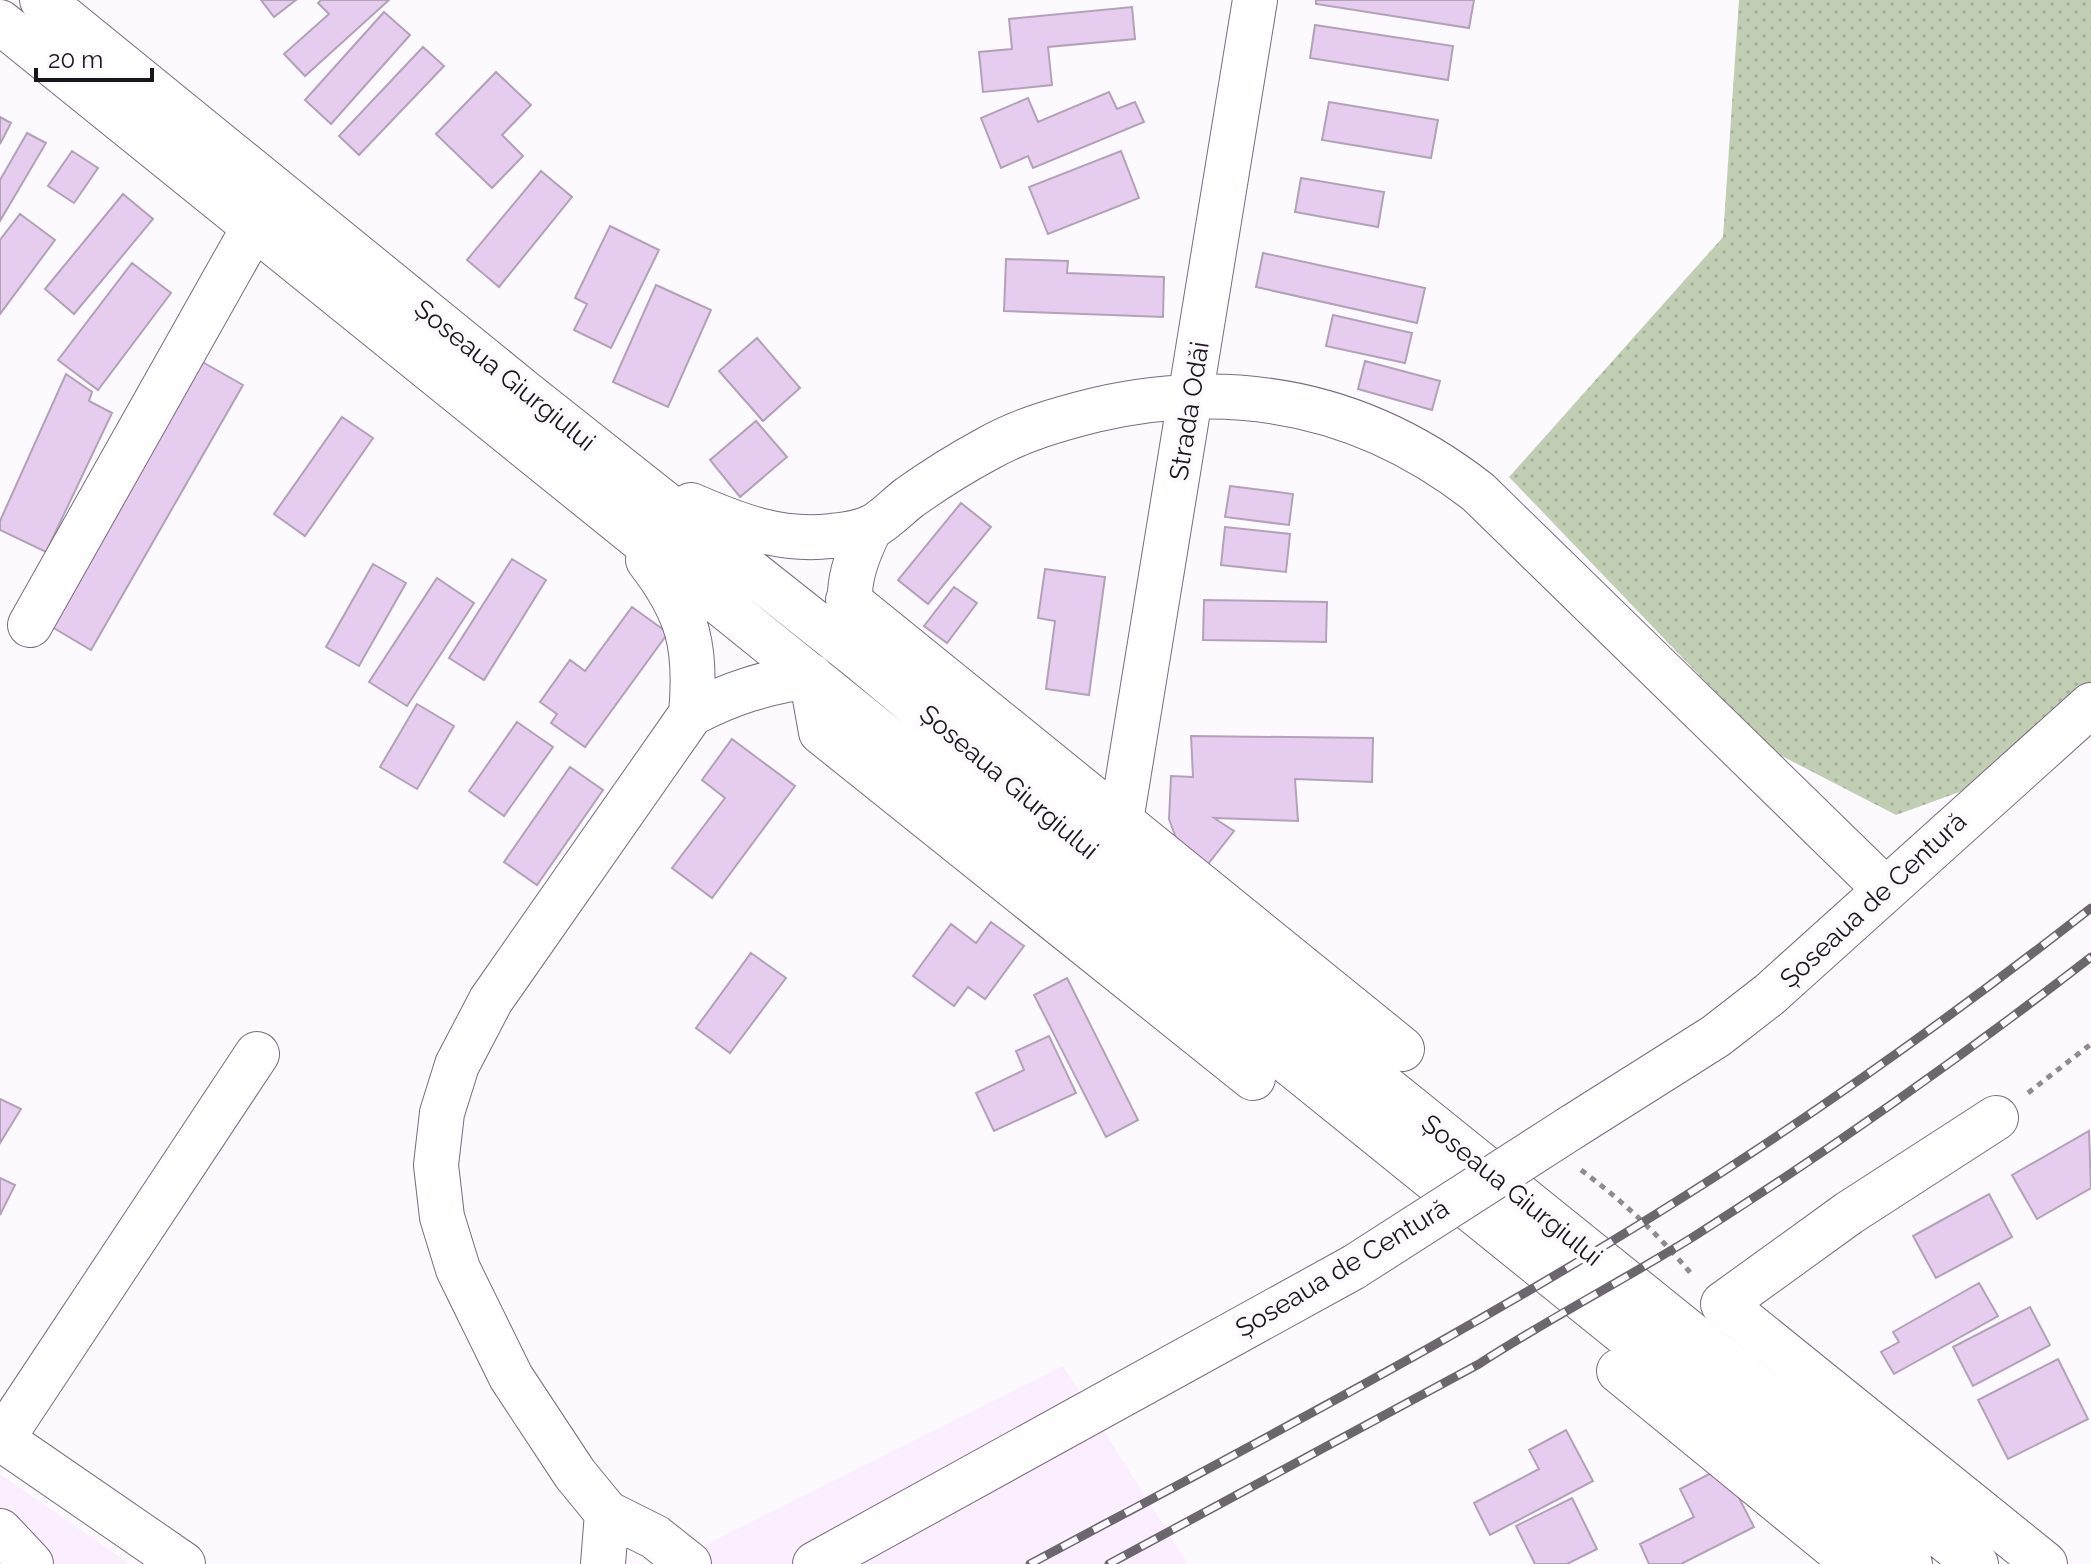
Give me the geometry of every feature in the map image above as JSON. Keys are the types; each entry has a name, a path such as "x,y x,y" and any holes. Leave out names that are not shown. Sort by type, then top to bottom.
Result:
{"main road":[{"name":"Șoseaua Giurgiului","path":"42,0 862,660 1082,843 1976,1564"},
{"name":"Strada Odăi","path":"1121,821 1255,0"},
{"name":"Șoseaua Giurgiului","path":"0,22 1910,1564"},
{"path":"30,625 254,227"},
{"path":"642,484 761,533 794,537 832,536 871,527 963,463 1060,419 1101,409 1192,396 1244,395 1321,411 1379,432 1439,461 1478,492 1885,889"},
{"path":"616,519 680,607 692,646 691,714"},
{"path":"862,660 848,600 858,551 871,527"},
{"name":"Șoseaua Giurgiului","path":"848,600 1402,1049"},
{"path":"689,1564 655,1537 607,1513 543,1428 483,1326 458,1269 442,1217 436,1165 442,1113 457,1065 491,1000 691,714 731,693 763,682 811,676 821,732 1253,1078"},
{"name":"Șoseaua de Centură","path":"815,1564 1354,1267 1716,1036 1812,958 2091,705"},
{"path":"183,1564 1,1438 257,1054"},
{"path":"1996,1118 1849,1213 1723,1304 2045,1564"},
{"path":"1619,1371 1855,1564"},
{"path":"603,1564 607,1513"},
{"path":"0,1531 31,1564"}],"path":[{"path":"1996,1118 2091,1044"}],"shaded area":[{"path":"1063,1366 1188,1564 667,1564"},
{"path":"0,1474 130,1564 0,1564"}],"green space":[{"path":"1739,0 2091,0 2091,686 1965,790 1896,815 1772,751 1509,477 1723,237"}],"building":[{"path":"261,0 296,0 274,17"},
{"path":"321,0 389,0 305,76 284,54 329,14 318,3"},
{"path":"1316,0 1474,0 1469,28 1316,4"},
{"path":"1132,7 1135,39 1048,47 1052,85 983,92 979,52 1012,49 1009,19"},
{"path":"384,12 410,35 331,124 305,100"},
{"path":"1315,25 1453,46 1448,80 1310,58"},
{"path":"423,47 444,66 359,155 339,136"},
{"path":"496,72 531,105 502,135 523,156 492,188 436,134"},
{"path":"1109,92 1117,109 1135,102 1144,122 1033,168 1028,156 1001,168 981,118 1028,98 1038,122"},
{"path":"1329,102 1438,120 1431,158 1322,140"},
{"path":"0,117 11,123 0,144"},
{"path":"27,133 46,143 0,221 0,180"},
{"path":"72,151 98,168 74,203 48,186"},
{"path":"1121,151 1139,198 1048,234 1029,187"},
{"path":"541,171 572,197 499,287 467,260"},
{"path":"1301,178 1384,192 1378,227 1295,212"},
{"path":"123,194 153,219 74,314 45,289"},
{"path":"20,214 55,240 0,314 0,240"},
{"path":"610,226 659,250 611,348 574,330 587,304 575,298"},
{"path":"1263,253 1425,288 1417,323 1256,287"},
{"path":"1006,259 1068,261 1067,273 1164,277 1163,317 1004,311"},
{"path":"132,263 171,293 98,390 58,360"},
{"path":"656,285 711,310 668,407 613,382"},
{"path":"1333,315 1412,333 1405,363 1326,346"},
{"path":"757,338 800,388 763,421 719,371"},
{"path":"199,360 243,385 91,650 47,624"},
{"path":"1365,361 1440,381 1432,410 1358,389"},
{"path":"66,374 92,392 89,401 112,413 46,552 0,530 0,521"},
{"path":"342,417 373,438 305,536 274,514"},
{"path":"756,421 787,457 740,497 710,460"},
{"path":"1230,486 1293,494 1289,525 1225,517"},
{"path":"961,503 991,527 928,604 898,580"},
{"path":"1225,527 1290,534 1286,572 1221,565"},
{"path":"512,559 546,580 484,680 449,658"},
{"path":"373,564 406,583 359,666 326,647"},
{"path":"1045,569 1105,577 1089,695 1046,689 1055,621 1038,618"},
{"path":"437,578 474,603 407,706 369,682"},
{"path":"954,587 977,603 947,643 924,626"},
{"path":"1204,600 1327,602 1326,642 1203,640"},
{"path":"632,607 668,633 585,747 551,723 557,714 540,702 570,660 585,671"},
{"path":"417,704 454,726 417,789 380,767"},
{"path":"517,722 553,747 504,816 469,791"},
{"path":"1191,736 1373,738 1372,782 1295,779 1298,821 1214,818 1234,831 1208,864 1176,838 1169,819 1171,776 1193,777"},
{"path":"732,739 795,786 712,898 672,868 725,798 702,780"},
{"path":"570,767 603,790 537,885 504,862"},
{"path":"991,922 1024,946 985,999 968,987 954,1006 913,976 951,924 976,943"},
{"path":"751,953 786,978 730,1053 696,1028"},
{"path":"1067,978 1138,1120 1106,1137 1034,995"},
{"path":"1049,1036 1076,1093 994,1131 976,1093 1024,1070 1016,1051"},
{"path":"0,1099 21,1109 0,1143"},
{"path":"2089,1131 2091,1188 2037,1219 2012,1175"},
{"path":"0,1178 15,1185 0,1215"},
{"path":"1989,1194 2012,1237 1936,1278 1913,1236"},
{"path":"1979,1283 1998,1316 1894,1374 1881,1352 1899,1342 1893,1332"},
{"path":"2030,1307 2050,1345 1973,1386 1953,1347"},
{"path":"2058,1359 2088,1419 2008,1459 1978,1400"},
{"path":"1566,1430 1593,1481 1490,1535 1474,1503 1539,1469 1529,1450"},
{"path":"1723,1467 1754,1527 1681,1564 1649,1564 1640,1544 1694,1517 1680,1489"},
{"path":"1572,1498 1597,1549 1567,1564 1535,1564 1516,1526"}],"railway":[{"path":"1030,1564 1394,1367 1663,1210 1880,1065 2091,908"},
{"path":"1109,1564 1479,1364 1693,1237 1895,1102 2091,957"}]}
